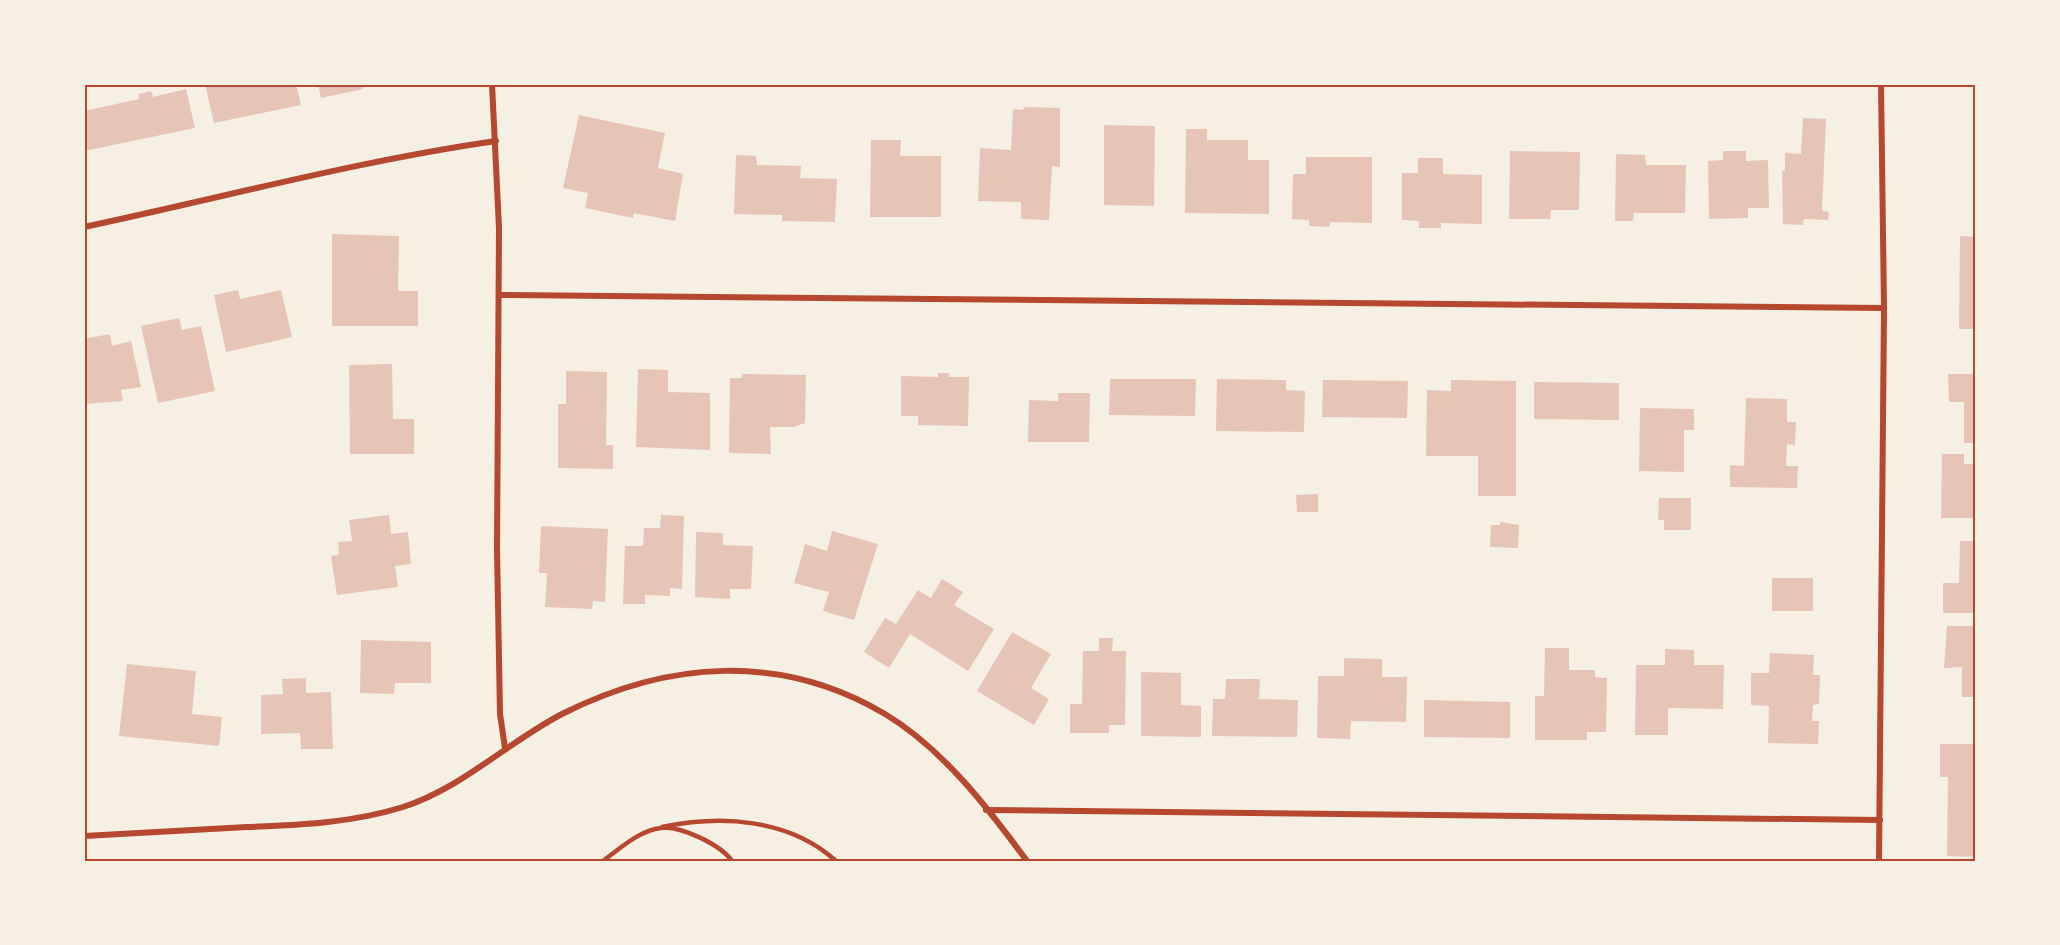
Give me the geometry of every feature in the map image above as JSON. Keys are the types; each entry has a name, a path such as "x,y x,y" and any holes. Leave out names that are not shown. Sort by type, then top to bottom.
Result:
{"street":[{"path":"492,84 496,141 499,295 497,562 500,714 505,748"},
{"path":"1880,861 1884,308 1881,84"},
{"path":"84,227 346,167 496,141"},
{"path":"499,295 1884,308"},
{"path":"84,836 297,825 366,817 434,795 505,748 580,706 647,680 701,671 778,675 846,695 886,715 935,753 986,810 1027,861"},
{"path":"986,810 1880,820"}],"lane":[{"path":"603,861 630,841 662,827 702,820 747,822 805,841 836,861"},
{"path":"662,827 708,840 719,847 732,861"}],"building":[{"path":"205,84 296,84 301,105 214,123"},
{"path":"318,84 362,84 363,89 321,98"},
{"path":"186,89 195,128 84,151 84,111 139,99 139,94 151,91 153,97"},
{"path":"1024,107 1060,108 1060,167 1052,166 1049,220 1021,219 1021,202 978,201 980,148 1011,150 1013,109 1023,110"},
{"path":"579,115 665,133 658,168 683,174 675,221 634,213 633,218 585,208 588,193 563,188"},
{"path":"1803,118 1826,119 1822,211 1829,212 1828,220 1804,219 1803,225 1783,224 1782,171 1785,171 1785,153 1801,154"},
{"path":"1104,125 1155,126 1154,206 1104,205"},
{"path":"1186,129 1207,129 1207,140 1248,140 1248,160 1269,160 1269,214 1185,213"},
{"path":"871,140 901,140 900,156 941,156 941,217 870,217"},
{"path":"1510,151 1580,152 1579,210 1551,210 1550,219 1509,219"},
{"path":"1723,151 1746,151 1746,161 1768,160 1769,208 1748,208 1748,218 1709,219 1708,161 1723,160"},
{"path":"1616,154 1645,155 1646,165 1686,165 1685,213 1634,213 1633,221 1615,221"},
{"path":"736,155 756,156 757,165 801,166 800,178 837,179 835,222 782,221 782,215 734,214"},
{"path":"1306,157 1372,157 1372,223 1330,222 1330,227 1309,226 1309,220 1292,219 1293,174 1306,174"},
{"path":"1418,158 1443,158 1443,174 1482,175 1482,224 1441,223 1441,228 1419,228 1419,221 1402,220 1402,173 1418,173"},
{"path":"332,234 399,236 398,291 418,291 418,326 332,326"},
{"path":"1960,236 1976,237 1976,329 1959,329"},
{"path":"238,290 240,299 281,290 292,337 226,352 214,295"},
{"path":"179,318 182,330 201,326 215,391 158,403 141,326"},
{"path":"110,334 112,346 131,341 141,387 121,390 123,401 85,404 84,339"},
{"path":"392,364 393,419 414,419 414,454 350,454 349,365"},
{"path":"638,369 668,370 668,392 710,393 710,450 636,447"},
{"path":"566,371 607,372 606,445 613,445 613,469 558,468 558,404 566,404"},
{"path":"938,373 949,373 949,377 969,377 968,426 918,425 918,416 901,416 901,376 938,377"},
{"path":"742,374 806,375 805,423 794,427 770,427 771,454 729,453 730,378 742,378"},
{"path":"1948,374 1976,374 1976,443 1964,443 1964,402 1949,402"},
{"path":"1110,379 1196,379 1195,416 1109,415"},
{"path":"1217,379 1286,380 1286,390 1305,391 1304,432 1216,431"},
{"path":"1323,380 1408,381 1407,418 1322,417"},
{"path":"1451,380 1516,381 1516,496 1478,496 1478,456 1426,456 1427,390 1451,391"},
{"path":"1534,382 1619,383 1619,420 1534,419"},
{"path":"1058,393 1090,393 1089,442 1028,442 1029,400 1058,401"},
{"path":"1746,398 1787,399 1787,422 1796,422 1795,445 1787,444 1786,466 1798,466 1797,488 1730,487 1730,465 1744,466"},
{"path":"1640,408 1694,409 1694,430 1684,430 1684,472 1639,471"},
{"path":"1942,454 1964,454 1964,464 1976,464 1976,518 1941,518"},
{"path":"1318,494 1318,512 1297,512 1296,495"},
{"path":"1659,498 1691,498 1691,530 1664,530 1664,520 1658,520"},
{"path":"389,515 391,534 408,532 411,564 395,566 398,587 337,595 331,556 339,555 338,542 352,541 349,520"},
{"path":"661,515 684,516 682,589 670,588 670,596 645,595 645,604 623,604 625,546 643,546 644,528 660,528"},
{"path":"1500,522 1519,525 1518,548 1490,547 1491,525 1500,525"},
{"path":"541,526 608,529 605,602 593,601 592,609 545,607 547,573 539,573"},
{"path":"832,531 878,544 854,620 823,611 829,592 794,583 805,544 827,551"},
{"path":"696,532 723,533 723,545 753,546 751,589 730,589 730,599 695,597"},
{"path":"1960,541 1976,541 1976,613 1943,613 1943,583 1959,583"},
{"path":"1772,578 1813,578 1813,611 1772,611"},
{"path":"942,579 963,592 954,605 994,629 968,671 910,634 889,668 864,652 885,618 896,624 918,590 931,598"},
{"path":"1947,626 1976,626 1976,697 1962,697 1962,667 1944,668"},
{"path":"1012,632 1051,654 1031,688 1049,699 1034,725 977,691"},
{"path":"1099,638 1113,638 1112,651 1126,651 1125,725 1109,725 1109,733 1070,733 1070,704 1082,704 1083,651 1099,651"},
{"path":"361,640 431,642 431,683 395,683 394,694 360,693"},
{"path":"1545,648 1569,648 1569,670 1595,670 1595,677 1607,678 1606,732 1587,732 1587,740 1535,740 1535,696 1544,696"},
{"path":"1665,649 1694,650 1694,665 1724,665 1723,709 1668,708 1668,735 1635,735 1636,665 1665,665"},
{"path":"1770,653 1814,655 1813,675 1820,675 1819,704 1813,705 1812,721 1819,721 1818,744 1768,743 1769,706 1751,705 1751,673 1769,673"},
{"path":"1344,658 1382,659 1382,677 1407,677 1406,722 1351,721 1350,739 1317,738 1318,676 1344,676"},
{"path":"127,664 196,671 192,714 222,717 219,746 119,736"},
{"path":"1141,672 1181,673 1181,705 1201,706 1201,737 1141,736"},
{"path":"306,678 306,693 331,692 333,749 301,749 300,733 261,734 261,695 283,694 282,679"},
{"path":"1226,679 1260,679 1259,699 1298,700 1297,737 1212,736 1213,699 1225,699"},
{"path":"1424,700 1510,702 1510,738 1424,737"},
{"path":"1940,744 1976,744 1976,857 1947,856 1948,777 1940,777"}]}
